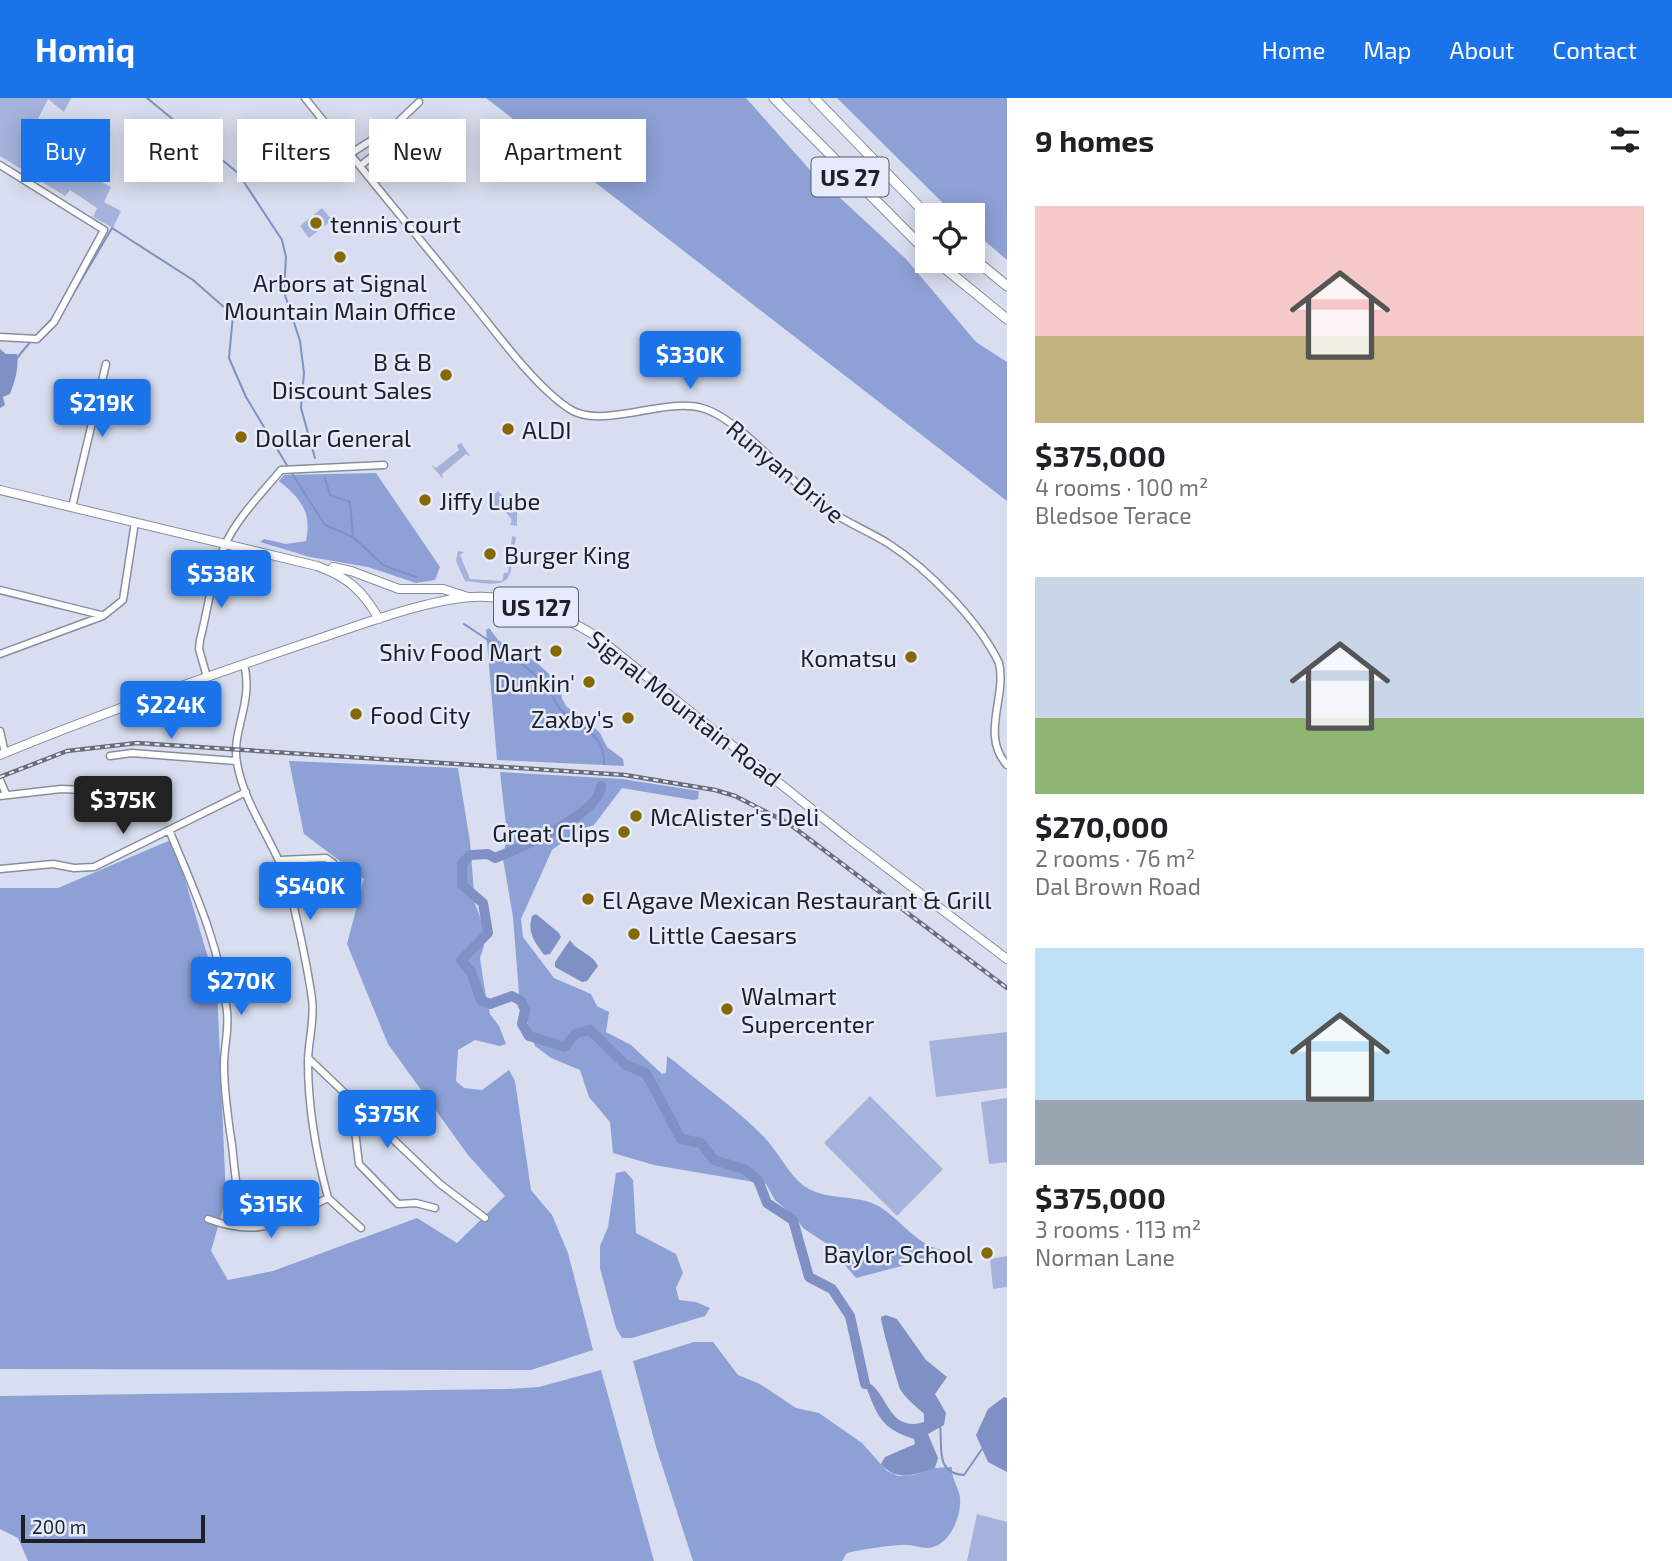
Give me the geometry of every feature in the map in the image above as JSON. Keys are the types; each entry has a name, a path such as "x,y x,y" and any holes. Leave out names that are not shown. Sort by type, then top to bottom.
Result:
{"highway":[{"name":"US 27","path":"774,98 915,240"},
{"name":"US 27","path":"814,98 915,203"},
{"path":"985,268 1007,286"},
{"path":"951,273 1007,319"}],"main road":[{"path":"0,490 317,566 351,571 398,589 443,589 468,597"},
{"path":"317,566 349,580 367,598 379,619"},
{"name":"Signal Mountain Road","path":"2,754 207,677 379,619 468,597 513,599 570,620 596,636 860,848 1007,959"}],"street":[{"name":"Runyan Drive","path":"305,98 322,119"},
{"path":"355,151 395,125 419,102"},
{"path":"360,166 369,159"},
{"name":"Runyan Drive","path":"355,160 493,329 570,411 594,416 678,405 706,409 731,423 831,513 888,544 930,576 946,592 999,663 1004,676 995,737 998,751 1007,765"},
{"path":"0,165 104,230 54,322 37,340 0,337"},
{"path":"72,507 106,364"},
{"path":"207,677 200,640 225,544 281,471 384,465"},
{"path":"0,654 103,615 123,600 135,522"},
{"path":"0,590 103,615"},
{"path":"244,664 248,694 236,761 246,792 281,860 312,999 308,1058 314,1142 328,1198 361,1228"},
{"path":"0,731 2,754"},
{"path":"110,756 132,753 236,761"},
{"path":"0,780 3,795 61,789 87,790"},
{"path":"0,869 52,864 91,868 246,792"},
{"path":"169,830 206,919 222,975 228,1015 224,1065 227,1112 239,1184 239,1209 242,1222 248,1227"},
{"path":"281,860 326,858 333,863 339,895"},
{"path":"308,1058 440,1184 485,1217"},
{"path":"351,1098 359,1164 398,1204 416,1203 435,1208"},
{"path":"208,1219 235,1229 267,1227 328,1198"}],"shaded area":[{"path":"0,98 71,98 64,112 48,99 38,119 21,119 21,169 0,156"},
{"path":"486,98 746,98 810,170 905,258 976,342 1007,362 1007,501 595,182 646,182 646,119 513,119"},
{"path":"837,98 1007,98 1007,260 985,241 985,203 943,203"},
{"path":"42,182 102,182 111,187 104,202 121,211 113,228 93,217 97,208 70,190 65,196"},
{"name":"tennis court","path":"322,208 332,220 309,238 300,226"},
{"path":"0,349 6,354 17,354 17,359 12,389 10,394 3,397 5,405 0,408"},
{"path":"461,443 471,457 466,454 442,474 443,479 431,465 436,468 459,450 457,445"},
{"path":"376,473 440,567 435,580 416,583 368,567 310,557 260,542 264,539 286,544 306,541 306,514 299,500 279,481 284,475"},
{"path":"498,491 517,510 517,526 510,525 512,520 502,508 498,510 489,499"},
{"path":"512,536 516,537 507,579 501,583 493,584 465,581 456,561 458,551 464,552 460,555 470,579 502,581 504,573 508,573"},
{"path":"489,628 499,641 536,662 560,684 562,699 567,707 585,718 600,733 607,747 623,759 624,766 497,760 486,630"},
{"path":"289,761 458,768 470,842 475,904 482,922 484,946 480,958 485,991 490,1014 499,1026 506,1044 500,1046 475,1040 458,1050 456,1081 464,1088 482,1090 509,1070 515,1081 531,1190 552,1215 568,1253 593,1350 531,1370 0,1369 0,888 58,888 173,839 217,988 226,1198 211,1251 228,1280 273,1271 417,1218 457,1243 505,1196 468,1155 388,1044 347,944 364,879 304,834"},
{"path":"500,772 622,779 699,791 698,799 693,800 622,788 594,825 579,830 552,850 521,919 523,937 554,978 591,994 597,1006 609,1012 606,1032 631,1045 662,1074 666,1073 667,1056 674,1061 754,1127 804,1186 823,1194 862,1200 880,1207 918,1239 946,1251 947,1254 856,1278 827,1244 803,1228 796,1218 775,1200 766,1184 654,1165 613,1153 610,1122 589,1097 580,1070 551,1058 535,1046 527,1021 528,1008 519,994 513,917 503,859 507,834"},
{"path":"536,914 561,937 550,954 544,955 533,937 530,927 532,916"},
{"path":"570,940 598,966 587,981 582,982 555,967 555,962"},
{"path":"1007,1032 1007,1088 936,1097 929,1041"},
{"path":"870,1096 943,1169 897,1216 824,1143"},
{"path":"1007,1098 1007,1162 989,1164 981,1102"},
{"path":"625,1171 633,1180 636,1233 676,1254 683,1273 676,1288 679,1300 696,1302 710,1308 705,1316 632,1338 622,1338 616,1328 600,1268 600,1246 608,1227 616,1173"},
{"path":"1007,1256 1007,1287 993,1289 990,1259"},
{"path":"886,1315 897,1319 926,1360 947,1377 935,1394 946,1413 944,1425 928,1434 938,1458 935,1468 913,1475 893,1473 881,1464 885,1457 915,1444 914,1439 894,1431 887,1425 873,1404 865,1384 869,1383 875,1388 890,1411 903,1422 924,1422 924,1414 900,1389 881,1321 881,1317"},
{"path":"694,1342 713,1342 738,1375 760,1384 796,1408 819,1413 862,1443 887,1471 898,1476 952,1467 960,1505 953,1529 948,1536 928,1548 904,1545 867,1549 847,1553 842,1561 693,1561 656,1447 633,1361"},
{"path":"601,1370 654,1561 28,1561 18,1538 0,1529 0,1396 506,1389 539,1387"},
{"path":"1004,1397 1007,1398 1007,1472 988,1462 976,1435 988,1409"},
{"path":"977,1514 1007,1522 1007,1561 967,1561"}],"waterway":[{"path":"147,98 238,173 282,240 286,257 284,292 300,341 304,373 301,408 315,458"},
{"path":"69,301 112,228 193,280 233,315 229,358 246,397 288,467"},
{"path":"42,329 53,318"},
{"path":"17,358 31,341"},
{"path":"291,472 325,525 353,537 383,565 416,577"},
{"path":"325,478 330,495 350,502 353,536"},
{"path":"464,624 516,659 544,683 562,711 596,738 603,753 604,764"},
{"path":"601,786 597,797 588,808 557,829 495,858 488,854 470,855 462,864 462,885 483,903 488,933 461,960 471,972 481,1000 490,1004 512,996 521,1001 525,1010 522,1024 529,1036 565,1047 575,1034 590,1030 626,1065 646,1073 681,1139 701,1143 714,1160 744,1169 758,1180 767,1203 793,1220 809,1277 832,1289 850,1316 865,1384"},
{"path":"940,1425 944,1464 954,1473 964,1475 982,1449"}],"railway":[{"path":"0,777 67,751 137,743 625,775 715,790 735,796 788,823 1007,988"}],"place":[{"name":"tennis court","path":"316,223"},
{"name":"Arbors at Signal Mountain Main Office","path":"340,257"},
{"name":"B & B Discount Sales","path":"446,375"},
{"name":"ALDI","path":"508,429"},
{"name":"Dollar General","path":"241,437"},
{"name":"Jiffy Lube","path":"425,500"},
{"name":"Burger King","path":"490,554"},
{"name":"Shiv Food Mart","path":"556,651"},
{"name":"Komatsu","path":"911,657"},
{"name":"Dunkin'","path":"589,682"},
{"name":"Food City","path":"356,714"},
{"name":"Zaxby's","path":"628,718"},
{"name":"McAlister's Deli","path":"636,816"},
{"name":"Great Clips","path":"624,832"},
{"name":"El Agave Mexican Restaurant & Grill","path":"588,899"},
{"name":"Little Caesars","path":"634,934"},
{"name":"Walmart Supercenter","path":"727,1009"},
{"name":"Baylor School","path":"987,1253"}]}
